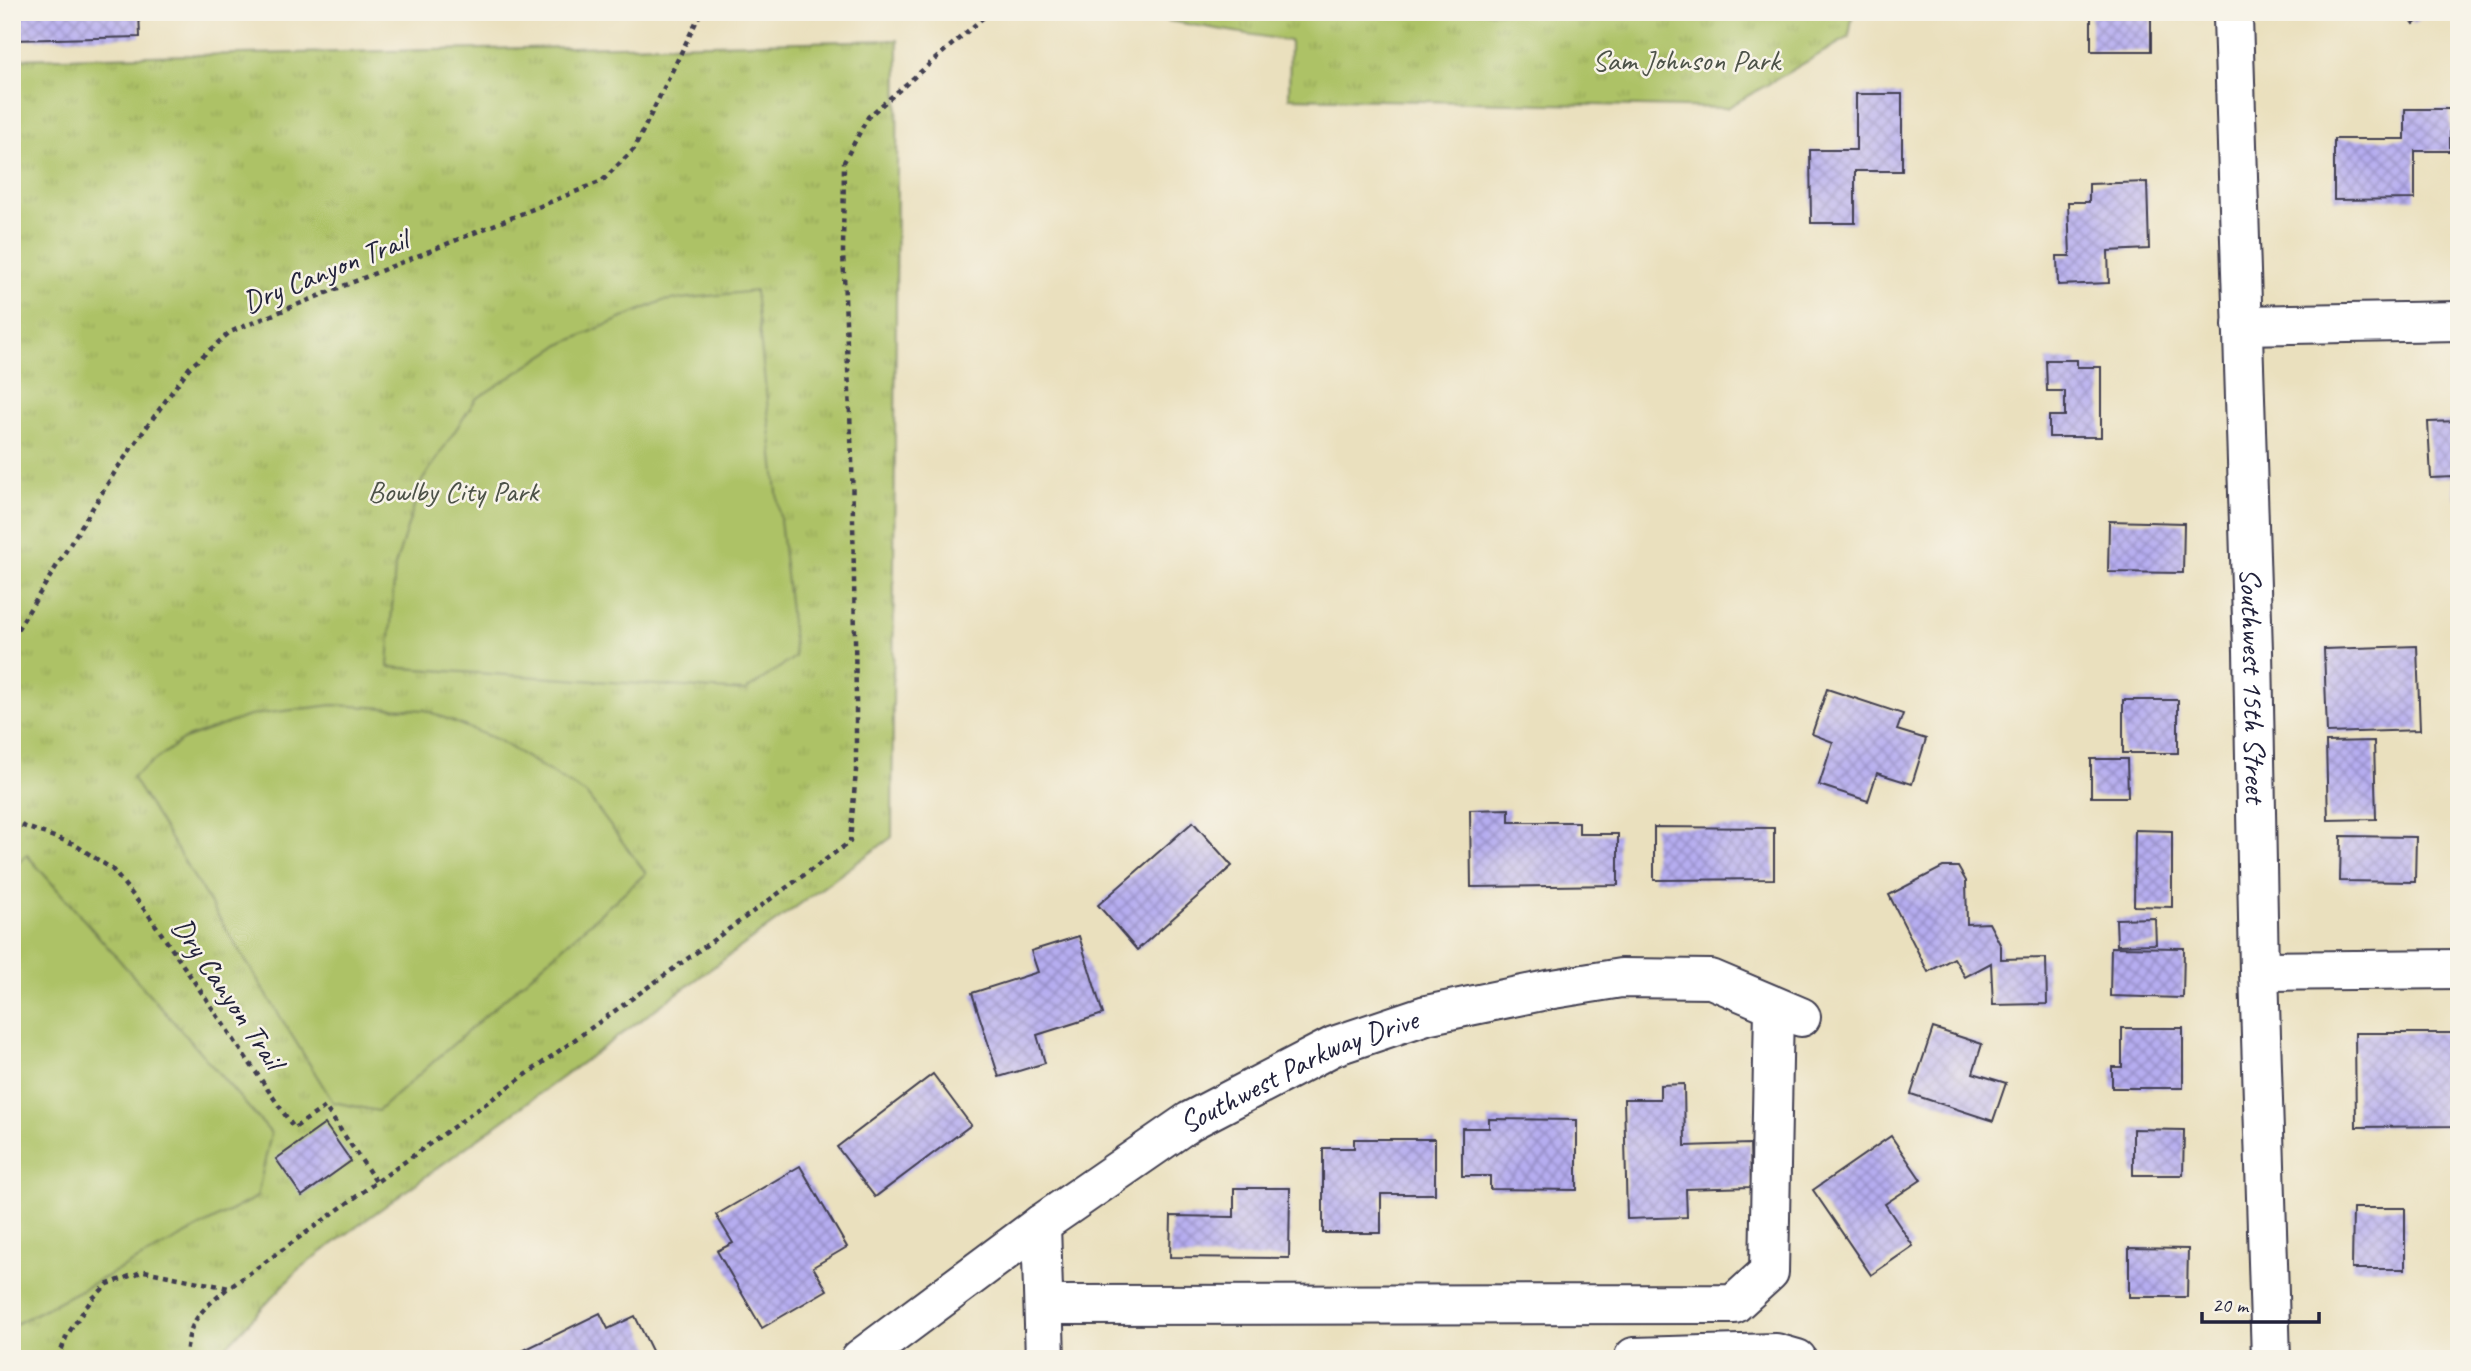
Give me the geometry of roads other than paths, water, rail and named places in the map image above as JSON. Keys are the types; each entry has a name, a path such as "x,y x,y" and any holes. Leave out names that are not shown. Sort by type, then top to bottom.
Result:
{"street":[{"name":"Southwest 15th Street","path":"2235,12 2233,18 2253,650 2259,971 2272,1359"},
{"path":"2242,325 2459,321"},
{"path":"2259,971 2459,969"},
{"name":"Southwest Parkway Drive","path":"860,1359 1041,1224 1191,1121 1334,1046 1426,1015 1620,978 1710,979 1788,1012 1769,1272 1734,1304 1044,1305"},
{"path":"1041,1224 1045,1359"},
{"path":"1634,1359 1776,1353 1797,1359"}],"park label":[{"name":"Sam Johnson Park","path":"1686,60"},
{"name":"Bowlby City Park","path":"453,491"}]}
